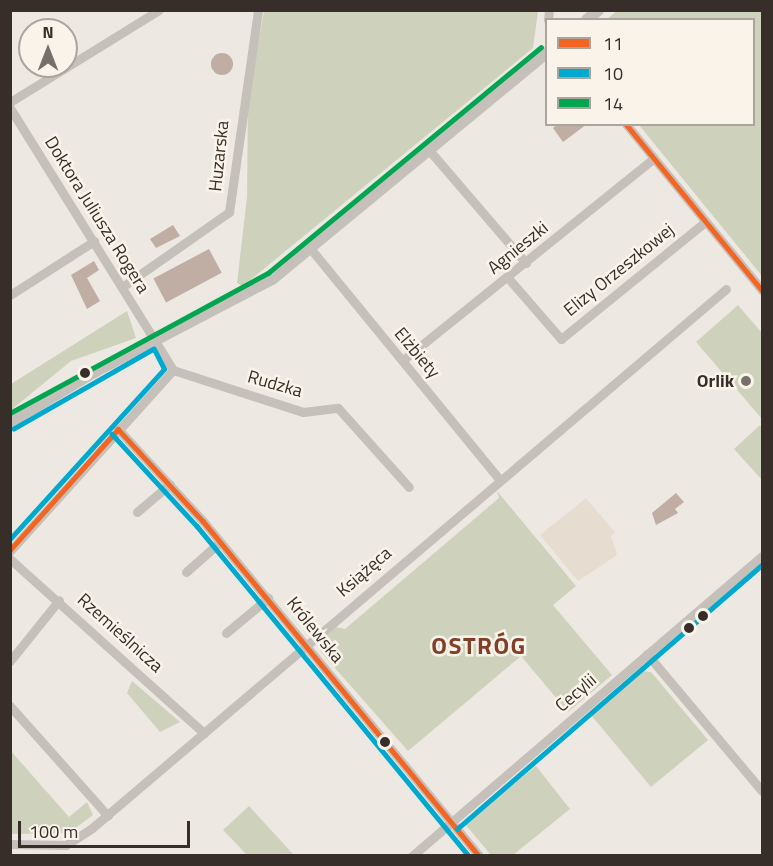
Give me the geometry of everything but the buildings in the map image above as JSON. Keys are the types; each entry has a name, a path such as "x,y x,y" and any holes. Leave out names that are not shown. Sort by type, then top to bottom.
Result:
{"street":[{"path":"10,102 159,10"},
{"name":"Huzarska","path":"122,287 229,212 258,10"},
{"path":"10,422 157,339 260,287 545,54"},
{"name":"Doktora Juliusza Rogera","path":"10,108 157,339"},
{"path":"628,126 762,290"},
{"path":"429,150 526,263"},
{"name":"Agnieszki","path":"403,360 508,278 653,159"},
{"name":"Elizy Orzeszkowej","path":"508,278 561,339 705,222"},
{"path":"10,295 94,241"},
{"name":"Elżbiety","path":"310,248 499,478"},
{"name":"Książęca","path":"10,844 66,844 108,816 499,478 726,289"},
{"path":"10,551 172,370 157,339"},
{"name":"Rudzka","path":"172,370 303,412 338,408 409,487"},
{"name":"Królewska","path":"118,429 170,484 268,598 479,855"},
{"path":"137,512 170,484"},
{"path":"186,572 220,542"},
{"name":"Cecylii","path":"412,855 762,556"},
{"name":"Rzemieślnicza","path":"10,559 60,600 204,733"},
{"path":"226,633 268,598"},
{"path":"10,661 60,600"},
{"path":"647,654 762,791"},
{"path":"10,706 108,816"}],"green space":[{"path":"618,10 762,11 762,276 640,126 755,126 755,18 608,18"},
{"path":"264,11 538,11 533,48 243,286 237,283 247,197 248,100"},
{"name":"Orlik","path":"738,305 762,333 762,419 696,342"},
{"path":"127,311 136,338 71,361 11,410 11,384"},
{"path":"760,425 762,428 762,480 734,449"},
{"path":"497,491 576,586 553,605 612,675 568,712 521,656 408,751 321,652 318,642 335,627 345,629 499,498"},
{"path":"643,671 651,672 708,740 651,787 591,715"},
{"path":"132,681 180,722 160,732 127,693"},
{"path":"10,750 69,817 87,802 93,815 69,833 11,834"},
{"path":"536,766 570,809 513,855 491,855 465,824"},
{"path":"249,806 293,854 247,855 223,830"}],"shaded area":[{"path":"586,498 615,532 611,536 617,555 578,581 540,535"}],"transit line":[{"name":"14","path":"10,413 268,273 541,47"},
{"name":"11","path":"628,126 762,290"},
{"name":"10","path":"10,539 164,369 154,349 14,429"},
{"name":"11","path":"118,429 203,521 479,856"},
{"name":"11","path":"10,550 118,429"},
{"name":"10","path":"112,434 197,526 469,856"},
{"name":"10","path":"457,829 762,565"}],"place":[{"name":"Orlik","path":"746,381"}],"district":[{"name":"OSTRÓG","path":"479,646"}]}
